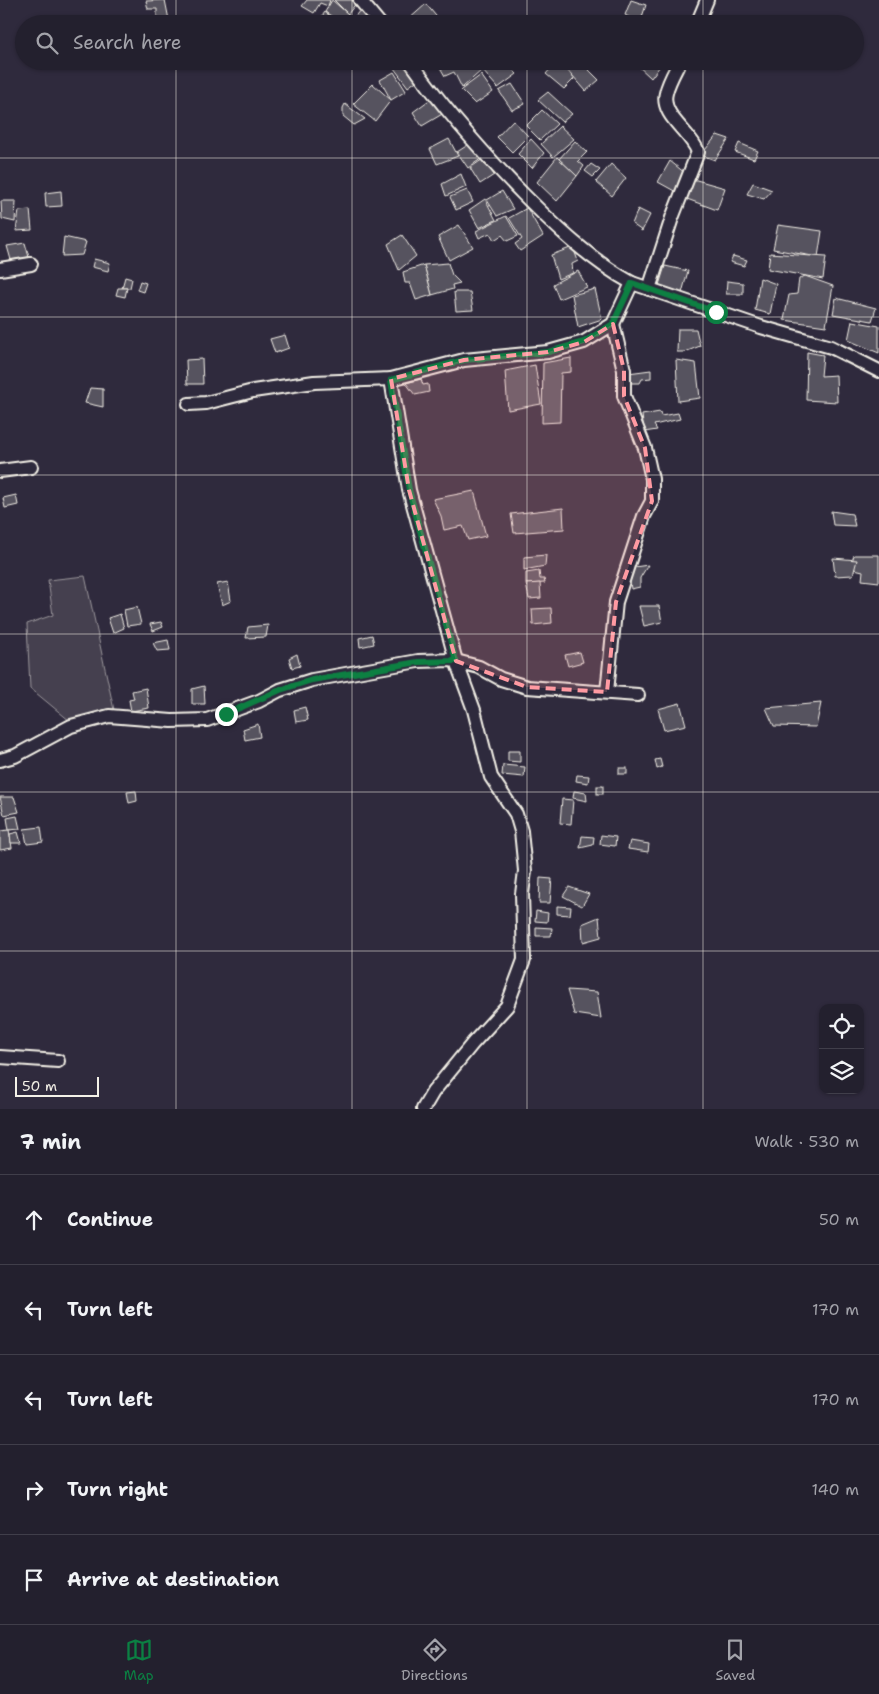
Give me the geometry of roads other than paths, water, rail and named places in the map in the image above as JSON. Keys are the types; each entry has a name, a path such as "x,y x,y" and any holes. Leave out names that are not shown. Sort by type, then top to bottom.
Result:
{"street":[{"path":"360,0 372,15"},
{"path":"701,15 707,0"},
{"path":"416,70 437,99 483,154 581,250 632,283 761,327 830,347 879,371"},
{"path":"648,288 672,218 698,152 694,141 670,116 666,105 666,94 676,70"},
{"path":"0,268 31,264"},
{"path":"189,404 206,403 252,391 314,382 391,380 464,360 548,352 584,342 613,324 632,283"},
{"path":"607,692 616,602 644,516 652,501 652,479 644,448 624,396 624,370 613,324"},
{"path":"391,380 409,490 456,661 474,710 491,776 516,814 521,831 525,871 522,894 524,960 507,1006 473,1043 433,1092 423,1109"},
{"path":"0,471 30,467"},
{"path":"0,760 15,756 71,726 108,716 172,721 207,720 259,701 280,690 312,680 418,662 456,661 479,667 501,679 527,687 638,695"},
{"path":"0,1058 58,1061"}]}
